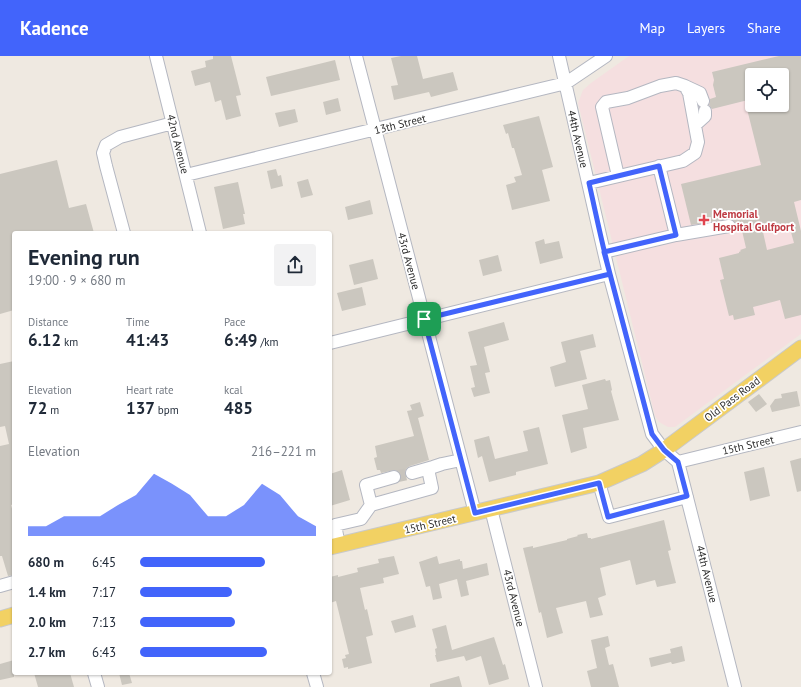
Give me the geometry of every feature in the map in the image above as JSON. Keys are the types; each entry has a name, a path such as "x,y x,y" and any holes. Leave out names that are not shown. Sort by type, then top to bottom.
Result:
{"main road":[{"name":"Old Pass Road","path":"664,450 801,348"},
{"name":"15th Street","path":"335,546 599,483 642,464 664,450"},
{"path":"0,619 12,616"}],"street":[{"name":"42nd Avenue","path":"156,56 200,231"},
{"name":"43rd Avenue","path":"356,56 475,513"},
{"name":"44th Avenue","path":"559,56 604,252 652,434 664,450"},
{"name":"13th Street","path":"186,175 566,83 606,56"},
{"path":"618,176 602,106 606,102 628,98 660,86 676,83 700,93 705,116 695,125"},
{"path":"589,183 683,161 695,153 698,142 689,93 685,86"},
{"path":"123,231 103,153 106,145 120,138 173,124"},
{"path":"659,166 676,235"},
{"path":"604,252 676,235 729,226"},
{"path":"332,342 610,274"},
{"name":"15th Street","path":"678,462 801,432"},
{"path":"664,450 678,462"},
{"path":"412,473 461,460"},
{"name":"44th Avenue","path":"678,462 735,687"},
{"path":"335,546 332,524 361,519 371,505 432,488 428,469"},
{"path":"371,505 366,485 394,478"},
{"path":"599,483 608,517 687,496"},
{"name":"43rd Avenue","path":"491,509 536,687"},
{"path":"0,586 12,583"},
{"path":"95,675 98,687"},
{"path":"314,675 317,687"}],"shaded area":[{"name":"Memorial Hospital Gulfport","path":"629,56 801,56 801,334 675,427 668,427 659,422 655,416 578,103 583,90"}],"building":[{"path":"213,56 231,56 241,95 236,96 241,116 226,120 221,100 215,102 210,82 195,86 191,71 206,67 205,61 213,59"},
{"path":"401,56 417,56 423,79 453,72 458,90 431,97 429,92 394,100 391,86 398,85 391,58"},
{"path":"779,56 801,56 801,200 794,202 801,231 801,315 785,319 780,300 753,307 755,315 734,320 733,315 729,316 720,280 724,279 719,258 739,253 741,251 740,250 746,248 740,222 735,223 732,219 728,219 691,225 681,184 761,165 748,112 789,112 789,68 745,68 745,101 712,109 709,105 710,99 716,97 713,85 714,80 712,72","holes":["789,225 794,243 767,250 763,232"]},
{"path":"335,60 340,80 271,96 266,77"},
{"path":"338,98 341,111 326,115 323,102"},
{"path":"295,109 298,122 279,127 275,113"},
{"path":"539,116 553,167 542,170 550,201 512,210 506,185 516,182 514,177 522,175 514,148 512,148 508,133 506,134 503,125"},
{"path":"57,160 69,208 86,204 93,231 12,231 12,311 0,314 0,174"},
{"path":"276,169 278,176 281,175 283,186 271,189 267,171"},
{"path":"308,179 313,195 301,198 297,182"},
{"path":"238,182 245,214 243,214 245,224 223,229 214,187"},
{"path":"370,200 373,214 348,220 345,207"},
{"path":"544,239 545,244 559,241 563,258 540,264 535,242"},
{"path":"498,255 502,271 483,276 479,260"},
{"path":"373,259 378,279 354,285 349,265"},
{"path":"362,287 366,305 342,311 337,293"},
{"path":"504,322 509,340 484,347 490,372 485,373 490,393 474,397 471,388 475,387 470,366 477,365 468,332"},
{"path":"593,334 596,347 580,351 587,379 555,387 550,367 566,362 561,342"},
{"path":"12,361 12,575 8,576 2,556 0,556 0,446 9,444 5,426 0,427 0,364"},
{"path":"605,379 606,381 610,380 611,391 619,420 583,428 587,448 571,453 562,415 588,409 582,385"},
{"path":"797,391 800,406 772,412 770,406 775,399 782,398 781,394"},
{"path":"759,394 767,404 756,412 748,402"},
{"path":"420,402 424,416 418,418 429,460 407,468 405,476 401,477 399,472 395,470 381,473 380,470 377,470 374,458 377,457 375,446 414,436 407,411 412,410 410,405"},
{"path":"539,427 548,464 516,472 516,475 489,482 482,456 478,458 474,440 489,436 495,459 528,451 523,431"},
{"path":"801,458 801,491 797,492 790,461"},
{"path":"764,467 770,496 750,501 744,472"},
{"path":"342,470 350,500 332,505 332,473"},
{"path":"664,520 671,550 668,551 676,583 657,587 655,580 636,585 630,560 600,568 606,595 598,598 603,615 590,618 586,601 556,608 563,633 547,638 541,612 539,613 523,548 533,546 533,548 567,540 578,536 577,535 587,533 588,538 591,539"},
{"path":"394,556 399,574 383,578 384,583 360,588 373,635 366,637 372,663 348,669 348,667 344,668 342,659 346,658 345,655 349,654 336,601 332,602 332,576 338,575 338,577 358,572 357,568 379,563 378,559"},
{"path":"437,556 439,564 460,559 460,561 462,561 463,569 487,563 489,575 466,581 469,595 461,597 457,579 439,584 442,598 433,600 430,586 426,587 419,562"},
{"path":"413,615 416,627 395,633 391,621"},
{"path":"446,625 452,650 494,637 503,665 505,664 509,679 489,685 481,656 466,661 464,656 437,662 435,649 437,648 432,629"},
{"path":"608,636 610,646 605,648 609,665 613,664 619,687 591,687 587,671 597,668 591,640"},
{"path":"682,646 685,661 673,664 671,662 651,667 649,658 671,653 670,649"},
{"path":"12,661 12,675 14,675 14,677 0,680 0,664"},
{"path":"35,675 71,675 74,687 38,687"},
{"path":"120,675 130,675 132,683 122,685"},
{"path":"459,676 462,687 430,687 430,684"}],"tunnel":[{"path":"394,477 412,473"}],"place":[{"name":"Memorial Hospital Gulfport","path":"704,220"}],"route":[{"path":"424,319 475,513 599,483 608,517 687,496 678,462 664,450 652,434 610,274 604,252 589,183 659,166 676,235 604,252 610,274 424,319"}]}
